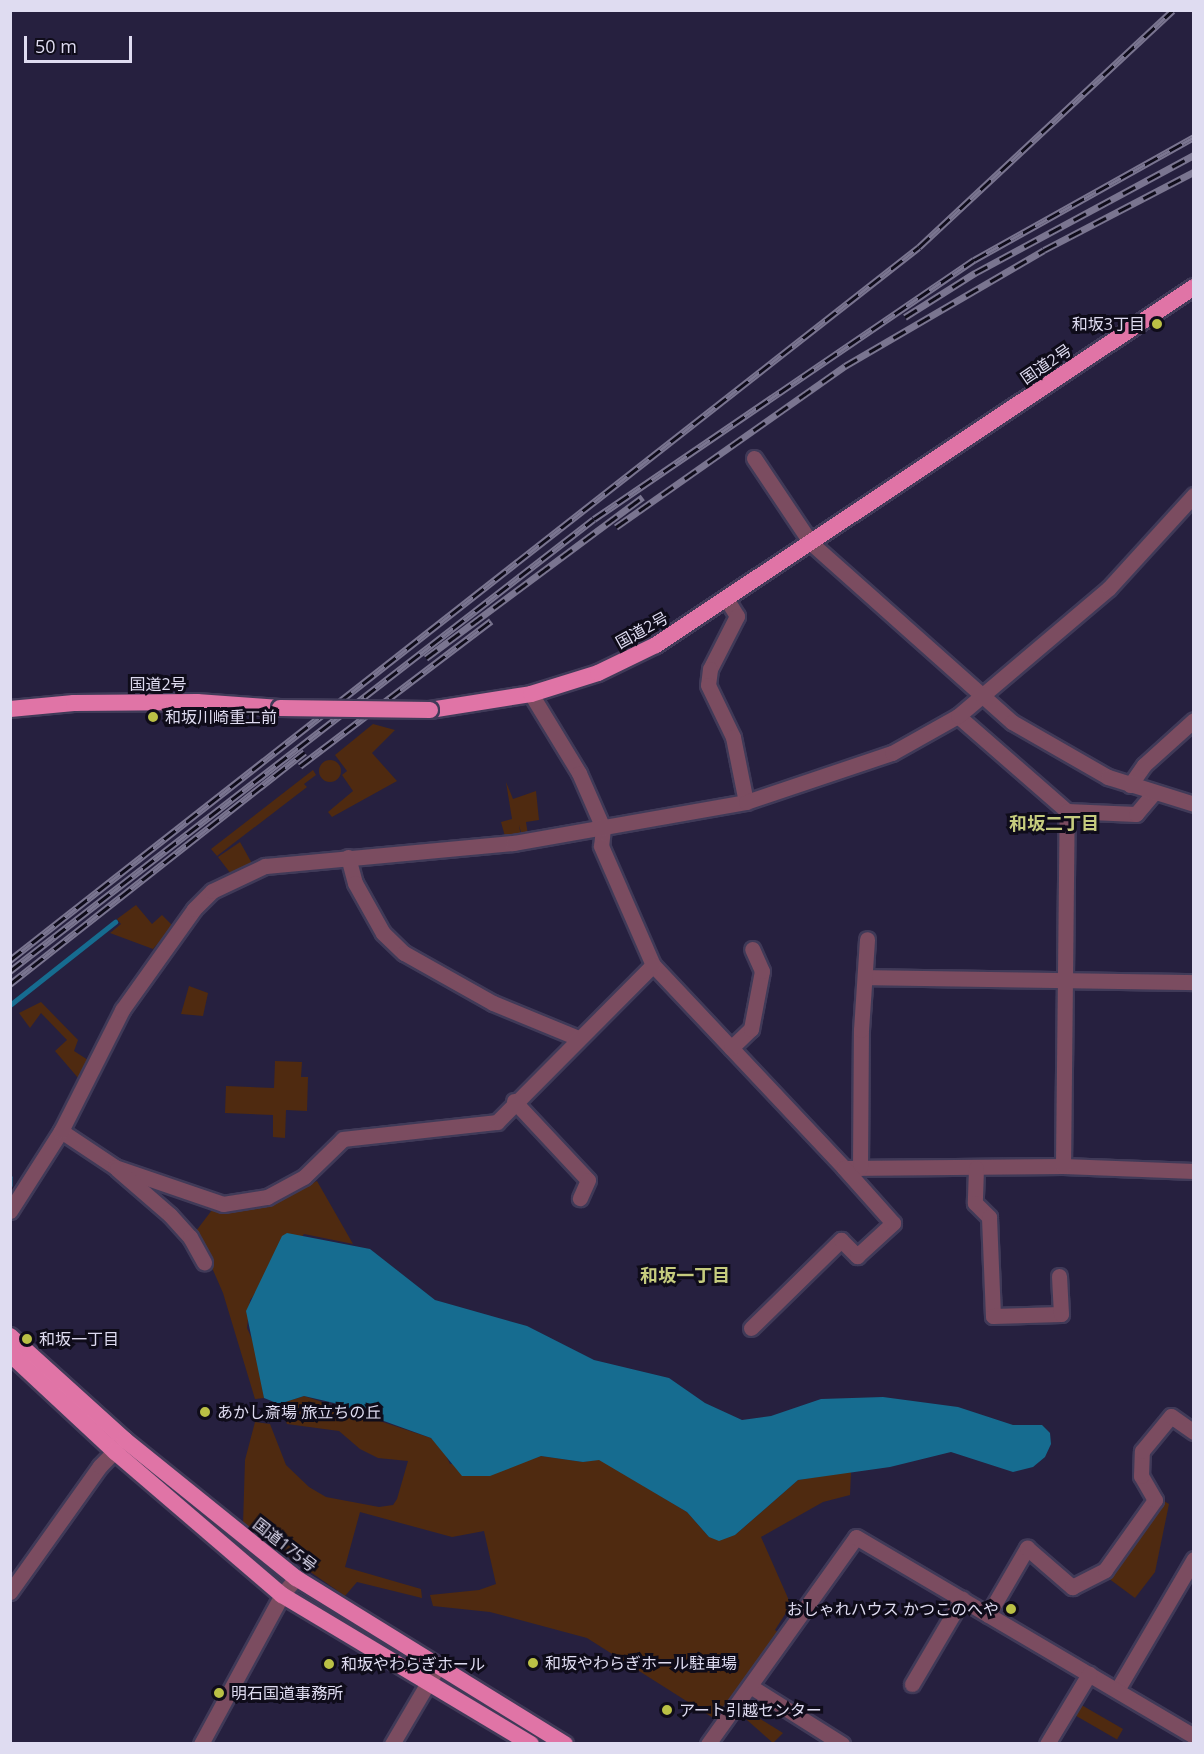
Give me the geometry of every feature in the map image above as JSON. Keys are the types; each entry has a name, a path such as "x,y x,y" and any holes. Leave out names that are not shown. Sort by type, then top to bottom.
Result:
{"highway":[{"name":"国道2号","path":"10,709 96,702 196,702 280,708 430,710 531,694 598,673 656,645 727,600 1194,286"},
{"name":"国道175号","path":"10,1336 120,1446 282,1595 531,1743"},
{"name":"国道175号","path":"10,1354 120,1446 296,1578 565,1743"}],"street":[{"path":"753,458 811,543 980,697 1061,753 1153,794 1194,804"},
{"path":"10,1211 61,1131 122,1010 184,922 212,891 265,866 513,843 746,802 892,753 958,716 1108,588 1194,495"},
{"path":"727,600 737,616 710,669 708,685 733,738 746,802"},
{"path":"531,694 579,773 603,828 601,846 653,965 731,1048 852,1168 893,1223 857,1256 841,1239 752,1328"},
{"path":"958,716 1067,811 1136,814 1153,794"},
{"path":"1130,785 1144,765 1194,720"},
{"path":"1063,1166 1067,811"},
{"path":"348,857 355,883 383,933 404,953 493,1003 578,1038"},
{"path":"852,1168 867,939"},
{"path":"731,1048 750,1029 762,971 752,950"},
{"path":"115,1167 223,1204 267,1197 304,1178 343,1139 497,1122 514,1101 653,965"},
{"path":"865,977 1194,981"},
{"path":"514,1101 588,1180 580,1198"},
{"path":"61,1131 115,1167 177,1222 204,1262"},
{"path":"852,1168 1063,1166 1194,1171"},
{"path":"976,1168 975,1203 989,1217 993,1316 1061,1314 1059,1276"},
{"path":"988,1615 1027,1548 1072,1587 1105,1569 1155,1500 1141,1476 1142,1451 1171,1416 1194,1432"},
{"path":"10,1592 100,1466 120,1446"},
{"path":"708,1743 856,1537 1117,1690 1190,1738"},
{"path":"1117,1690 1192,1565"},
{"path":"201,1743 282,1595 296,1578"},
{"path":"912,1684 962,1599"},
{"path":"392,1743 438,1666"},
{"path":"1047,1743 1089,1674"},
{"path":"750,1686 842,1743"}],"shaded area":[{"path":"373,724 395,730 372,753 397,781 332,817 328,812 353,791 342,775 347,771 335,755"},
{"path":"330,760 338,763 341,771 338,779 330,782 322,779 319,771 322,763"},
{"path":"313,770 316,775 304,784 307,787 217,856 211,849"},
{"path":"506,782 513,799 536,791 539,820 526,822 528,835 522,836 519,825 521,838 506,840 501,822 512,819"},
{"path":"240,842 254,867 231,874 218,857"},
{"path":"136,905 152,924 162,915 173,926 153,949 110,933 121,924 117,919"},
{"path":"189,986 208,993 203,1016 181,1014"},
{"path":"41,1002 78,1040 74,1051 88,1060 79,1079 55,1051 67,1040 41,1013 30,1028 19,1013"},
{"path":"275,1061 302,1062 301,1077 308,1077 307,1111 286,1110 285,1138 273,1137 273,1115 225,1113 226,1086 274,1088"},
{"path":"317,1181 353,1244 304,1234 250,1300 247,1328 256,1348 264,1398 255,1399 223,1293 196,1231 212,1210 259,1208"},
{"path":"304,1396 431,1438 443,1449 450,1464 520,1463 541,1456 583,1462 599,1459 687,1512 709,1537 735,1535 798,1480 851,1471 850,1495 823,1502 761,1537 791,1605 775,1630 779,1633 718,1721 587,1638 490,1612 433,1606 430,1595 479,1590 496,1584 484,1531 452,1537 360,1512 345,1567 421,1589 422,1598 357,1582 345,1596 243,1525 245,1460 255,1422 270,1424 286,1465 309,1487 326,1497 379,1507 393,1505 397,1499 408,1461 378,1458 360,1449 339,1431 287,1424 279,1404"},
{"path":"1164,1501 1169,1504 1155,1572 1135,1598 1108,1578"},
{"path":"756,1698 764,1704 757,1717 783,1733 773,1743 739,1713 744,1703"},
{"path":"1078,1703 1123,1729 1117,1739 1072,1713"}],"water":[{"path":"287,1233 370,1249 435,1300 527,1326 594,1360 669,1378 705,1403 742,1420 771,1416 821,1399 883,1397 958,1407 1013,1425 1042,1425 1050,1433 1051,1444 1045,1457 1033,1467 1013,1472 951,1452 890,1467 798,1480 735,1535 719,1541 709,1537 687,1512 599,1460 583,1462 541,1456 490,1476 462,1476 431,1438 334,1403 304,1396 279,1404 264,1398 246,1311 282,1236"}],"waterway":[{"path":"10,1005 115,922"},
{"path":"10,1177 10,1185"}],"railway":[{"path":"10,960 919,247 1173,10"},
{"path":"10,971 594,519 974,260 1194,137"},
{"path":"905,317 975,273 1194,155"},
{"path":"616,527 845,366 1044,250 1194,172"},
{"path":"426,658 643,497"},
{"path":"300,766 491,621"},
{"path":"10,984 305,752"}],"place":[{"name":"和坂3丁目","path":"1157,324"},
{"name":"和坂川崎重工前","path":"153,717"},
{"name":"和坂一丁目","path":"27,1339"},
{"name":"あかし斎場 旅立ちの丘","path":"205,1412"},
{"name":"おしゃれハウス かつこのへや","path":"1011,1609"},
{"name":"和坂やわらぎホール駐車場","path":"533,1663"},
{"name":"和坂やわらぎホール","path":"329,1664"},
{"name":"明石国道事務所","path":"219,1693"},
{"name":"アート引越センター","path":"667,1710"}],"district":[{"name":"和坂二丁目","path":"1054,823"},
{"name":"和坂一丁目","path":"685,1275"}]}
